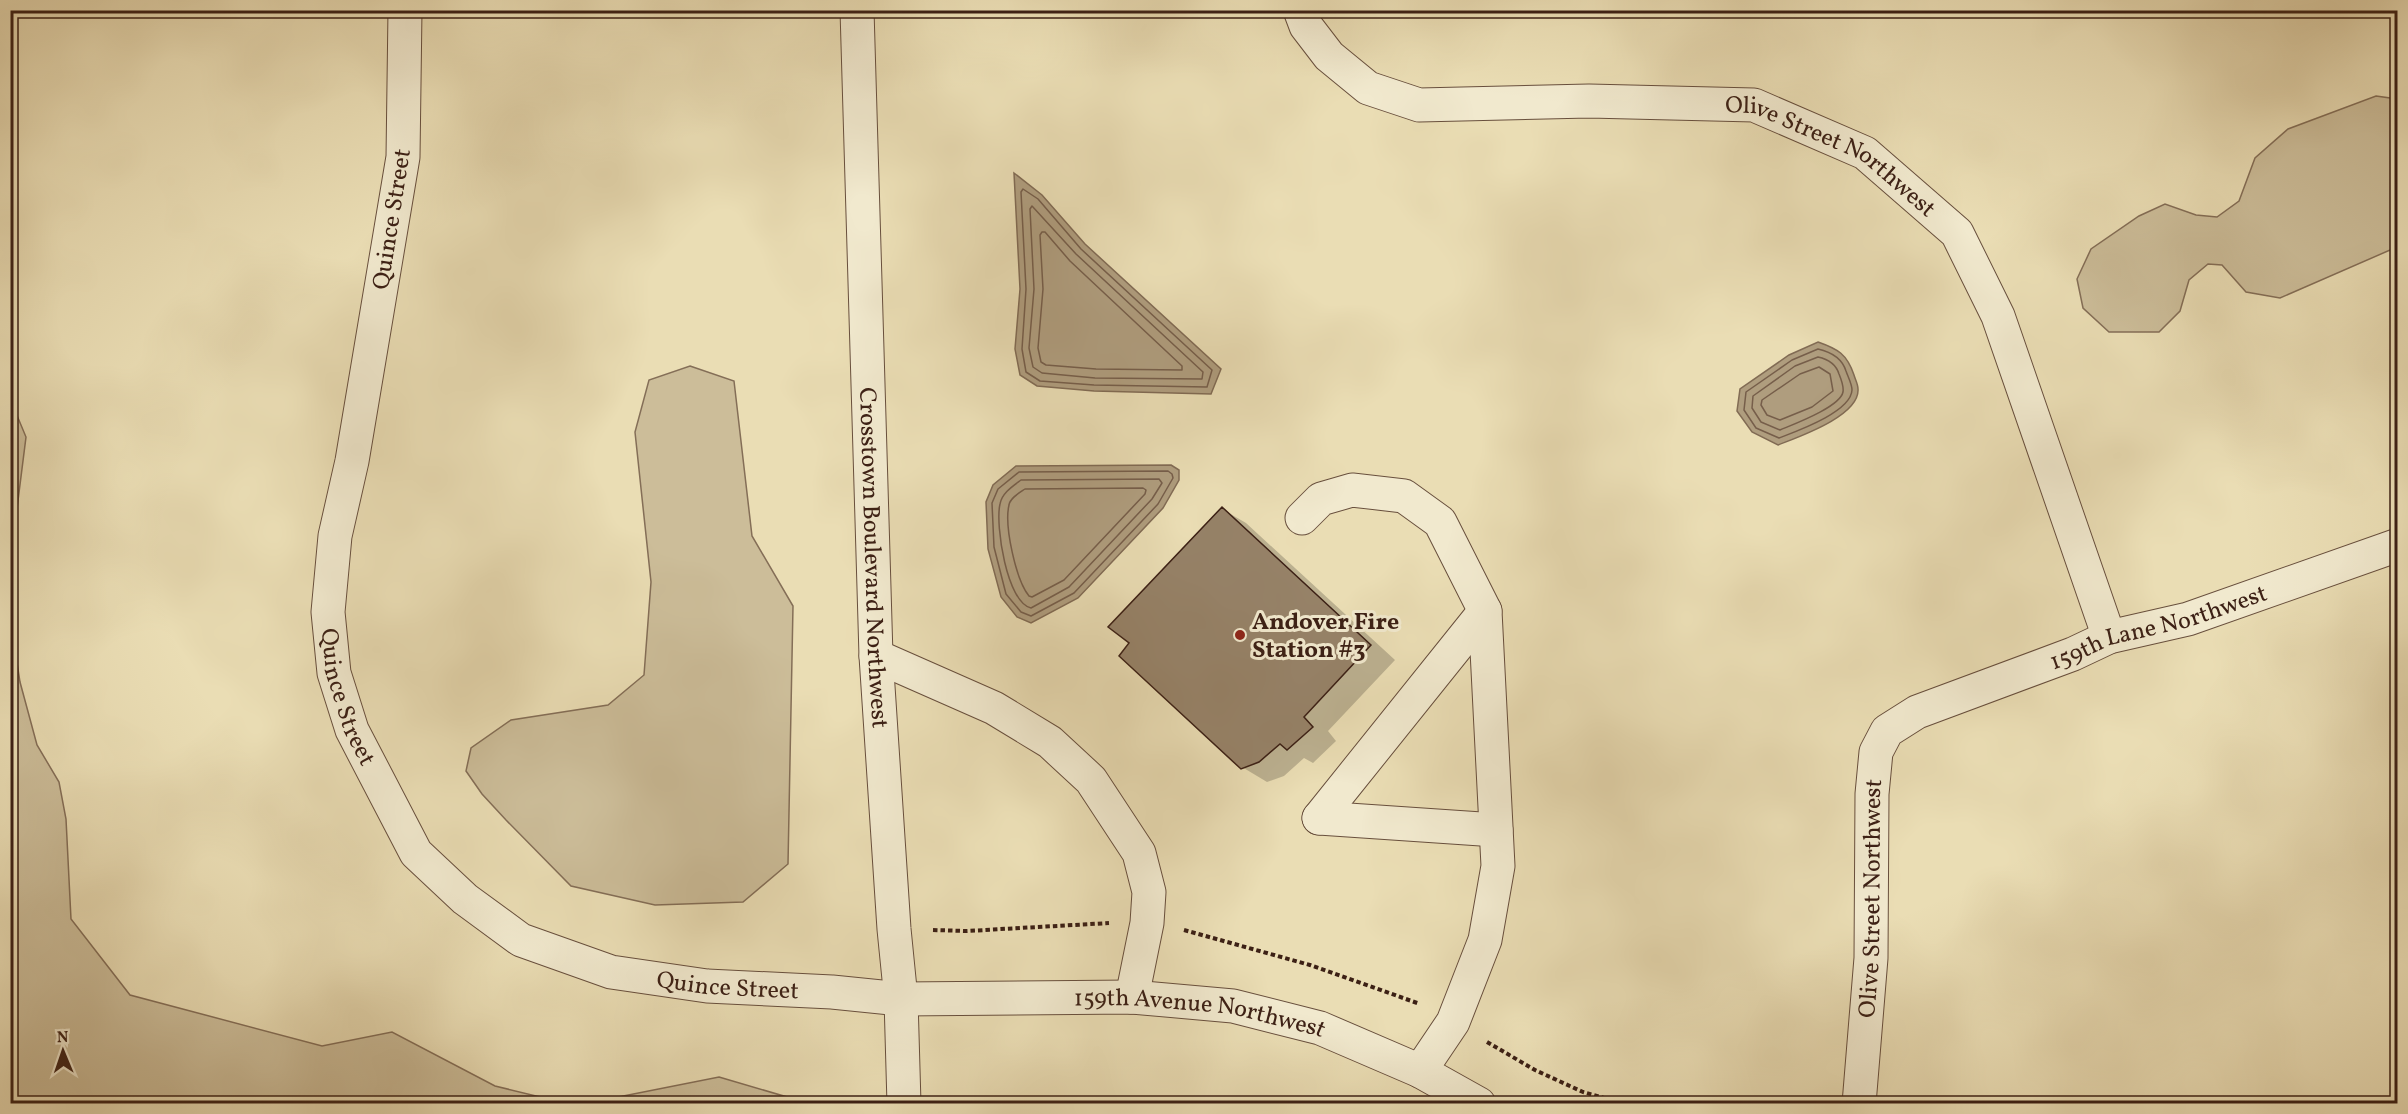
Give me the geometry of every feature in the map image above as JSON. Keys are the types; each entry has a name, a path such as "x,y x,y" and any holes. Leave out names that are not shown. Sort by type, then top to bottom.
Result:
{"street":[{"name":"Quince Street","path":"405,10 404,158 352,461 335,536 328,612 334,673 352,730 416,853 465,899 521,940 611,972 707,986 832,992 902,999"},
{"name":"Crosstown Boulevard Northwest","path":"856,10 876,656 894,929 902,999 904,1104"},
{"name":"Olive Street Northwest","path":"1300,10 1306,26 1329,56 1368,88 1419,105 1589,101 1754,105 1865,153 1957,233 1998,316 2109,637"},
{"path":"1302,518 1321,498 1352,490 1404,496 1440,522 1485,611 1498,866 1485,940 1453,1022 1420,1071"},
{"name":"159th Lane Northwest","path":"1917,712 2073,654 2109,637 2188,619 2397,545"},
{"path":"1485,611 1319,818 1496,831"},
{"path":"876,656 994,708 1050,742 1091,780 1139,853 1149,892 1148,923 1132,997"},
{"name":"Olive Street Northwest","path":"1859,1104 1871,958 1872,794 1876,752 1887,731 1917,712"},
{"name":"159th Avenue Northwest","path":"902,999 1132,997 1233,1006 1320,1028 1420,1071 1479,1104"}],"shaded area":[{"path":"2376,96 2397,99 2397,247 2280,298 2246,292 2222,265 2208,264 2189,280 2180,311 2159,332 2109,332 2083,308 2077,279 2091,249 2139,216 2165,204 2196,215 2217,217 2239,201 2255,158 2288,129"},
{"path":"690,366 734,381 752,536 793,606 788,864 743,902 655,905 571,886 482,794 466,771 471,748 511,720 608,705 644,675 651,582 635,432 649,380"},
{"path":"11,401 26,437 11,556"},
{"path":"10,618 20,682 37,745 59,782 66,819 71,919 130,995 322,1046 392,1032 495,1086 565,1103 11,1103"},
{"path":"719,1077 787,1097 790,1103 588,1103"}],"water":[{"path":"1014,173 1042,195 1085,244 1221,369 1211,394 1094,391 1037,386 1020,375 1015,349 1020,289"},
{"path":"1818,342 1831,347 1845,357 1858,385 1856,399 1849,408 1826,424 1778,445 1752,432 1737,411 1740,389 1789,355"},
{"path":"1171,465 1179,470 1179,480 1163,508 1078,598 1031,623 1017,617 1001,597 988,549 986,502 993,485 1016,466"}],"building":[{"name":"Andover Fire Station #3","path":"1222,507 1371,645 1304,717 1313,727 1287,750 1280,744 1259,762 1241,769 1119,656 1129,643 1108,627"}],"place":[{"name":"Andover Fire Station #3","path":"1240,635"}]}
